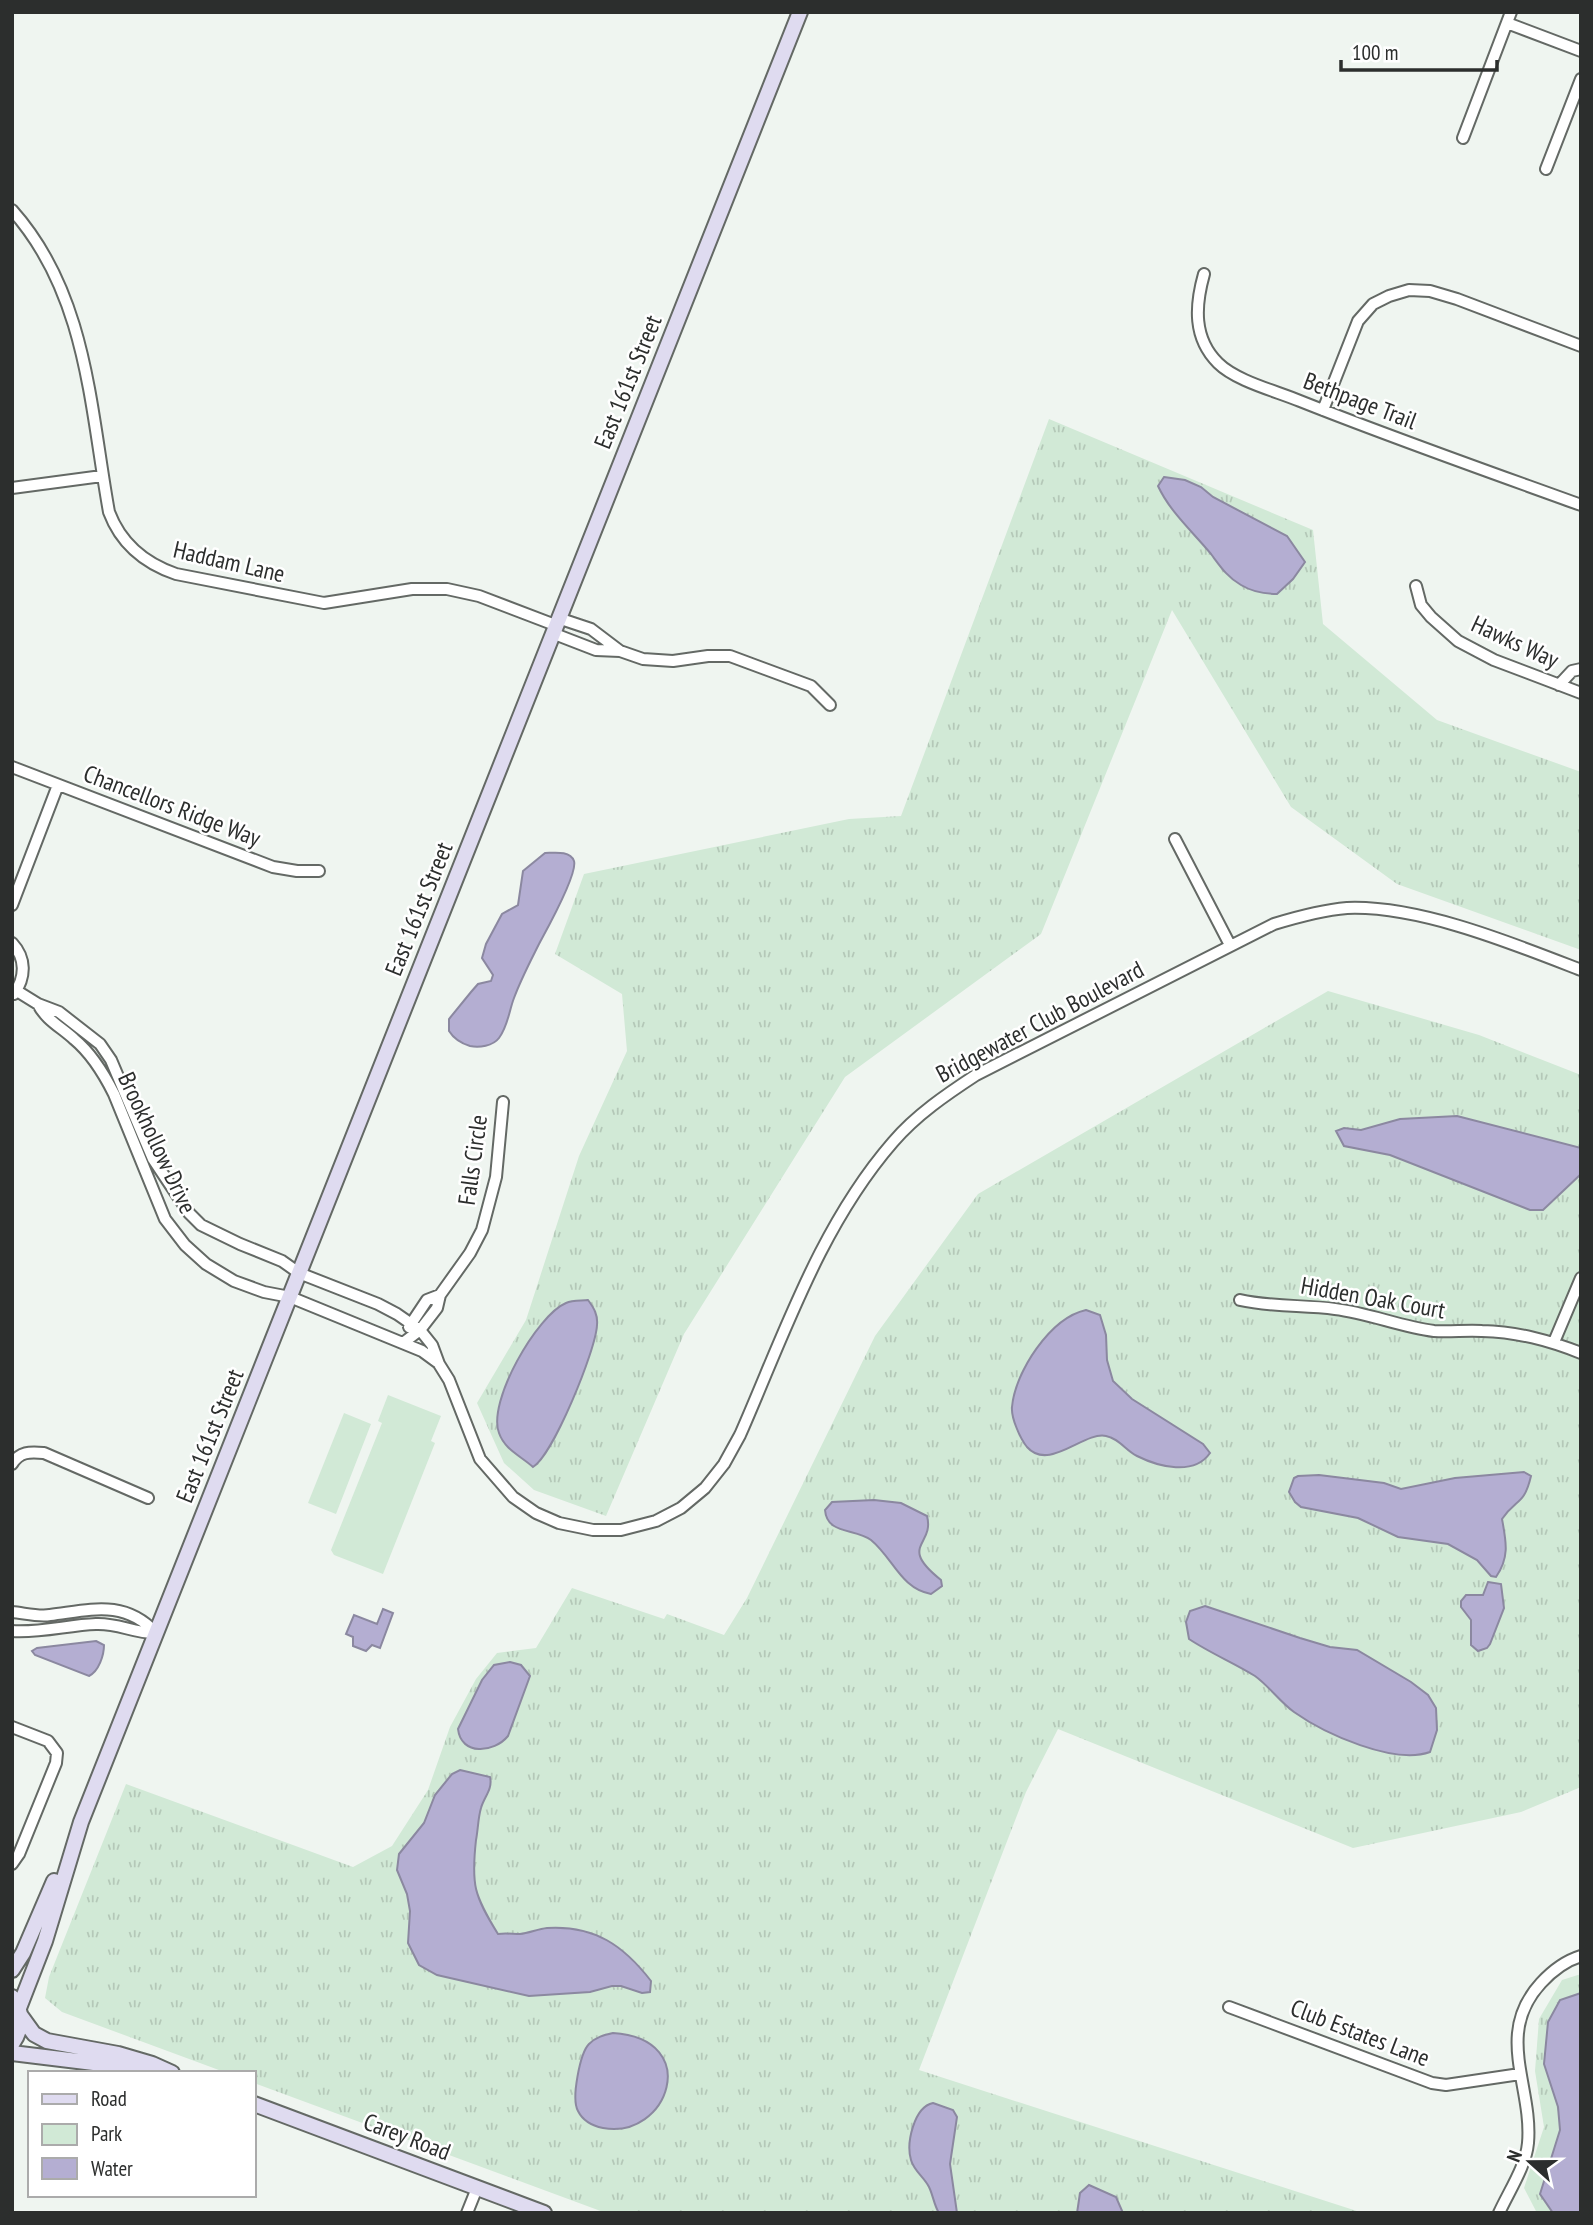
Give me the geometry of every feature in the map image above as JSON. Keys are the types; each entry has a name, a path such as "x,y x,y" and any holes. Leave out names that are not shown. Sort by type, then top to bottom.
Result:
{"street":[{"name":"East 161st Street","path":"12,1970 23,1953 81,1822 800,12"},
{"path":"1464,138 1509,18 1581,51"},
{"path":"1546,169 1581,79"},
{"name":"Haddam Lane","path":"12,209 46,257 68,303 88,380 109,512 125,543 143,558 176,574 324,603 412,589 447,589 479,596 555,625"},
{"name":"Bethpage Trail","path":"1204,274 1198,297 1199,331 1204,344 1219,364 1238,376 1581,505"},
{"path":"1323,410 1358,321 1373,304 1409,290 1439,293 1581,346"},
{"path":"12,488 102,476"},
{"name":"Hawks Way","path":"1416,586 1421,605 1458,641 1494,660 1581,693"},
{"path":"555,625 591,629 620,651"},
{"path":"555,625 596,650 620,651 643,659 662,661 730,656 811,686 830,705"},
{"path":"1559,685 1572,671 1581,669"},
{"name":"Chancellors Ridge Way","path":"12,767 273,867 319,871"},
{"path":"12,905 58,785"},
{"path":"1175,839 1230,945"},
{"name":"Bridgewater Club Boulevard","path":"299,1273 378,1304 415,1326 432,1345 480,1458 513,1497 536,1513 559,1523 593,1530 621,1530 656,1521 681,1508 705,1488 724,1464 740,1435 825,1242 850,1199 894,1140 939,1100 976,1075 1273,924 1347,908 1391,910 1511,943 1581,970"},
{"name":"Brookhollow Drive","path":"12,943 21,955 23,964 23,973 15,993 59,1012 100,1044 111,1060 153,1159 189,1213 201,1225 282,1261 299,1273"},
{"name":"Brookhollow Drive","path":"38,1004 44,1016 85,1049 104,1076 114,1094 165,1219 185,1245 206,1264 234,1280 264,1292 290,1297"},
{"name":"Falls Circle","path":"403,1343 415,1326 427,1300 440,1295 470,1252 486,1217 496,1177 503,1102"},
{"path":"1554,1342 1581,1278"},
{"path":"290,1297 422,1351 439,1364"},
{"name":"Hidden Oak Court","path":"1240,1300 1257,1304 1335,1309 1384,1318 1413,1328 1457,1333 1479,1331 1535,1336 1581,1353"},
{"path":"12,1464 17,1457 28,1451 44,1453 148,1498"},
{"path":"12,1612 48,1616 86,1610 113,1610 143,1619 156,1633"},
{"path":"12,1631 43,1631 115,1624 138,1633 156,1633"},
{"path":"12,1727 48,1741 57,1753 54,1770 19,1854 12,1864"},
{"name":"East 161st Street","path":"12,2044 18,2036 18,2007 45,1941 81,1822"},
{"path":"1499,2213 1528,2143 1526,2106 1516,2056 1519,2024 1533,1992 1566,1962 1581,1956"},
{"path":"18,2007 34,2034 47,2041 118,2054 168,2071"},
{"name":"Club Estates Lane","path":"1229,2007 1433,2083 1446,2085 1520,2074"},
{"path":"12,2053 151,2071"},
{"name":"Carey Road","path":"256,2105 544,2213"},
{"path":"467,2213 477,2188"}],"green space":[{"path":"1049,419 1313,530 1323,624 1437,720 1581,772 1581,950 1397,884 1291,807 1172,610 1041,934 845,1077 684,1334 606,1516 534,1490 504,1463 477,1403 526,1320 579,1156 627,1051 622,994 555,954 584,874 849,819 901,816"},
{"path":"1328,991 1479,1035 1581,1075 1581,1787 1521,1812 1353,1848 1058,1729 1026,1792 919,2070 1363,2213 606,2213 256,2084 256,2071 222,2071 62,2012 45,1998 49,1977 126,1784 353,1867 392,1846 428,1790 450,1727 476,1679 497,1653 536,1648 572,1588 664,1619 667,1614 724,1635 747,1598 875,1336 978,1194"},
{"path":"388,1395 441,1416 431,1441 435,1443 383,1574 334,1555 331,1550 382,1423 378,1421"},
{"path":"344,1413 371,1424 336,1514 308,1503"},
{"path":"1581,1974 1581,2213 1537,2213 1524,2188 1544,2127 1535,2071 1539,2019 1562,1980"}],"water":[{"path":"1164,477 1185,480 1201,487 1213,497 1287,536 1305,562 1293,579 1277,594 1258,592 1241,585 1224,571 1169,504 1158,486"},
{"path":"545,853 561,853 572,857 574,868 567,889 523,977 499,1038 490,1045 463,1044 449,1031 449,1019 478,984 491,981 493,975 482,958 486,944 502,914 518,905 523,871"},
{"path":"1457,1116 1581,1148 1581,1174 1543,1210 1530,1210 1390,1155 1344,1146 1336,1131 1344,1128 1361,1130 1400,1119"},
{"path":"588,1300 597,1321 595,1338 562,1423 533,1467 509,1448 499,1433 497,1419 500,1401 517,1361 542,1324 566,1303"},
{"path":"1086,1310 1100,1315 1113,1381 1132,1399 1203,1444 1210,1453 1203,1460 1186,1467 1166,1466 1137,1456 1106,1436 1087,1439 1046,1455 1036,1454 1027,1447 1016,1428 1012,1412 1020,1378 1027,1363 1048,1335 1073,1315"},
{"path":"1524,1472 1531,1476 1525,1492 1502,1519 1506,1542 1505,1556 1496,1577 1491,1576 1477,1560 1448,1544 1398,1537 1358,1518 1301,1507 1289,1492 1294,1478 1298,1476 1319,1475 1384,1483 1401,1489 1455,1478"},
{"path":"874,1500 901,1503 927,1516 928,1526 919,1552 928,1568 941,1580 942,1586 931,1594 912,1586 871,1540 836,1527 827,1518 825,1510 832,1502"},
{"path":"1488,1582 1501,1584 1504,1608 1490,1644 1478,1651 1471,1645 1471,1620 1461,1607 1461,1601 1466,1595 1483,1595"},
{"path":"1205,1606 1330,1647 1357,1650 1411,1682 1428,1695 1436,1708 1437,1730 1430,1752 1415,1755 1379,1751 1341,1738 1307,1721 1284,1704 1255,1676 1189,1639 1186,1622 1190,1611"},
{"path":"383,1609 393,1613 380,1648 372,1645 366,1651 353,1646 353,1637 346,1634 354,1615 377,1624"},
{"path":"96,1641 104,1645 103,1653 98,1667 89,1676 35,1655 32,1651 37,1648"},
{"path":"510,1662 521,1665 530,1676 508,1736 495,1746 471,1748 460,1738 458,1729 482,1680 494,1665"},
{"path":"460,1770 490,1777 491,1781 479,1816 474,1879 479,1899 498,1934 564,1928 594,1934 619,1948 641,1969 651,1981 650,1992 642,1993 612,1986 590,1992 529,1996 437,1975 419,1965 408,1943 410,1911 407,1894 397,1870 399,1854 424,1823 435,1795 452,1774"},
{"path":"1581,1993 1581,2213 1553,2213 1540,2194 1560,2130 1558,2107 1544,2064 1548,2022 1560,2000"},
{"path":"613,2033 641,2039 659,2052 667,2069 666,2087 659,2105 645,2119 626,2128 596,2126 580,2115 576,2105 576,2087 586,2049 597,2038"},
{"path":"933,2103 953,2110 957,2117 950,2164 957,2213 939,2213 929,2187 911,2160 910,2144 916,2118 926,2106"},
{"path":"1089,2185 1116,2197 1123,2213 1077,2213 1080,2193"}]}
